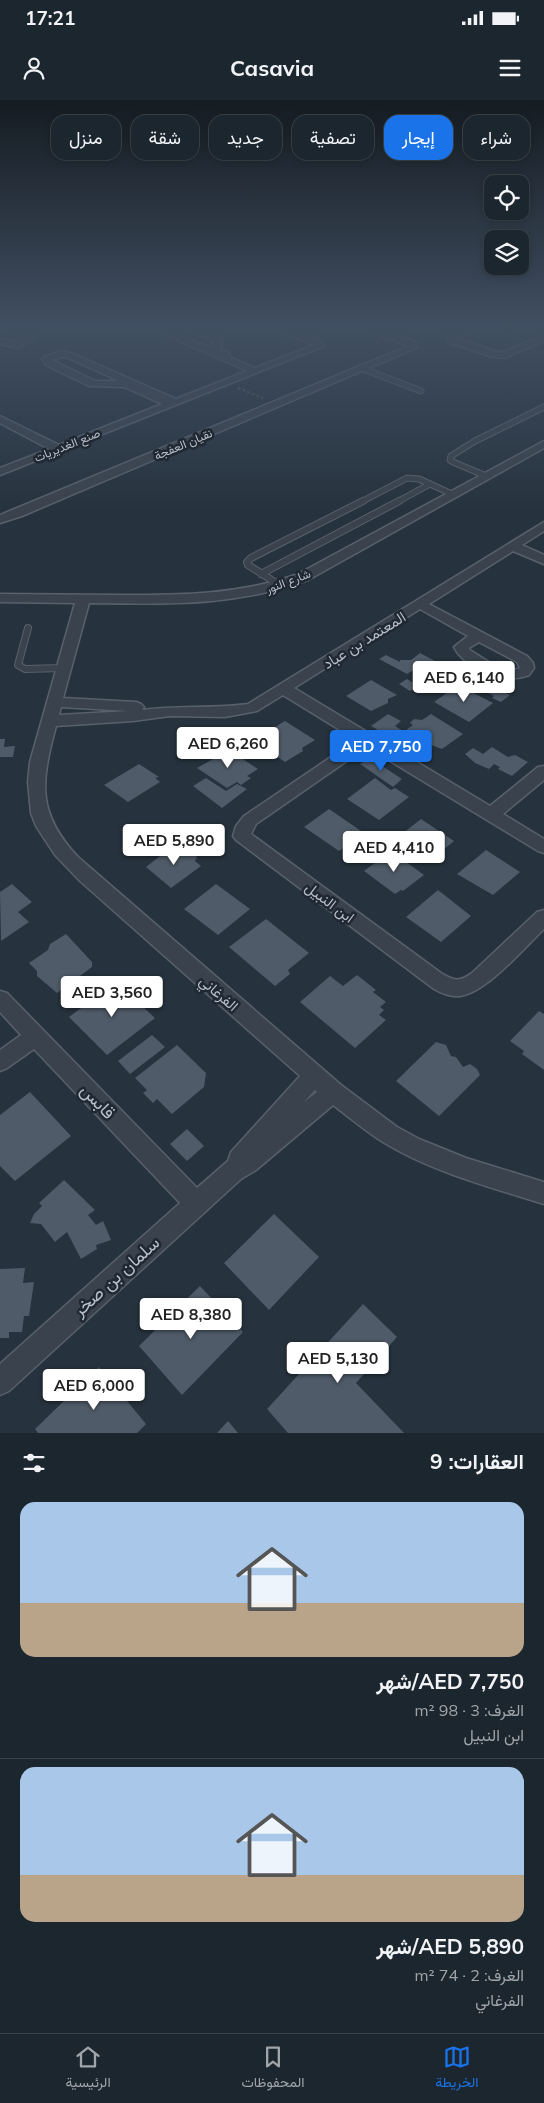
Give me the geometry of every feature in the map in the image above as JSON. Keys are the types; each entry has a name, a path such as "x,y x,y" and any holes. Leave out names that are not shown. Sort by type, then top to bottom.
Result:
{"street":[{"path":"138,389 172,403"},
{"name":"صنع الغديريات","path":"0,472 207,389"},
{"name":"نقيان العفجة","path":"0,519 18,514 312,389"},
{"path":"0,420 55,450"},
{"path":"0,427 9,428 55,450"},
{"name":"شارع النور","path":"0,598 82,603 216,606 267,599 292,591 311,582 458,495 486,476 544,444"},
{"name":"شارع النور","path":"0,607 216,599 239,596 281,586 304,577 458,495 544,453"},
{"name":"المعتمد بن عباد","path":"51,711 133,716 170,711 238,711 252,708 284,690 544,526"},
{"path":"514,546 544,560"},
{"name":"الفرغاني","path":"82,603 38,762 36,796 42,820 54,843 86,876 314,1076 389,1134 410,1146 464,1168 544,1193"},
{"path":"420,604 478,636"},
{"path":"284,690 544,847"},
{"name":"ابن النبيل","path":"366,740 250,820 245,826 242,836 434,980 456,989 468,987 479,979 544,917"},
{"path":"491,815 544,771"},
{"name":"قابس","path":"0,1000 196,1203"},
{"path":"0,1062 36,1036"},
{"name":"سلمان بن صخر","path":"233,1172 246,1151 314,1076"},
{"name":"سلمان بن صخر","path":"0,1382 196,1203 333,1092"}],"lane":[{"path":"416,389 421,391"},
{"path":"486,476 453,462 450,460 451,456 469,444 544,407"},
{"path":"281,586 248,565 247,562 259,553 407,478 413,478 458,495"},
{"path":"261,574 430,484"},
{"path":"28,628 18,665 25,669 64,668"}],"path":[{"path":"243,389 277,404"}],"building":[{"path":"420,653 439,663 429,670 420,666 407,674 379,659 386,655 400,662 400,660 411,660"},
{"path":"407,679 416,688 410,691 399,684"},
{"path":"371,680 397,695 388,699 388,703 371,711 346,696"},
{"path":"483,680 510,695 501,702 492,698 494,696 475,686"},
{"path":"458,685 493,703 469,722 434,702"},
{"path":"388,714 401,721 395,726 406,733 395,740 371,726"},
{"path":"431,714 463,734 442,749 415,739 417,736 406,730 413,725 410,723 414,719 422,720"},
{"path":"285,721 315,740 302,748 303,751 285,762 259,744 265,740 260,736"},
{"path":"0,739 5,739 4,747 15,746 13,757 0,757"},
{"path":"492,747 508,757 515,755 528,762 512,776 498,769 500,767 494,764 489,769 475,763 465,754 473,748 483,754"},
{"path":"229,750 258,769 247,776 251,778 241,785 237,782 227,788 197,768"},
{"path":"370,758 402,779 393,787 360,764"},
{"path":"139,764 159,777 155,778 160,782 128,802 104,785"},
{"path":"206,778 226,791 237,784 247,789 222,808 193,786"},
{"path":"375,778 391,790 395,788 409,797 379,820 347,799"},
{"path":"329,809 364,833 339,851 304,827"},
{"path":"421,819 454,841 431,860 398,837"},
{"path":"174,845 185,853 194,853 197,857 195,861 201,866 171,888 146,867"},
{"path":"486,850 520,872 493,895 457,874"},
{"path":"391,851 424,875 403,891 401,890 395,894 364,871"},
{"path":"12,884 32,902 18,912 29,922 1,941 0,892"},
{"path":"216,884 250,909 218,935 184,909"},
{"path":"438,890 471,916 441,942 406,917"},
{"path":"266,919 309,953 288,970 290,974 275,986 229,947"},
{"path":"66,934 92,962 92,967 57,993 37,976 37,971 29,963 48,950 50,944"},
{"path":"357,975 376,990 373,992 386,1002 380,1007 384,1010 379,1015 386,1020 355,1048 300,1002 330,976 343,986"},
{"path":"116,982 155,1018 107,1055 69,1017"},
{"path":"539,1011 544,1014 544,1070 522,1054 524,1051 510,1041"},
{"path":"152,1035 165,1047 130,1074 118,1061"},
{"path":"436,1042 446,1045 451,1056 456,1057 463,1067 470,1064 477,1069 480,1075 439,1116 396,1081"},
{"path":"177,1045 206,1073 204,1087 172,1114 157,1099 153,1103 143,1093 147,1090 135,1078"},
{"path":"30,1092 71,1136 15,1181 0,1166 0,1115"},
{"path":"187,1129 204,1146 187,1161 170,1144"},
{"path":"64,1180 95,1210 88,1215 96,1225 103,1221 111,1240 96,1245 97,1249 81,1259 67,1232 55,1242 41,1224 30,1223 34,1214 42,1206 39,1203"},
{"path":"274,1214 319,1257 269,1310 224,1263"},
{"path":"25,1268 23,1283 34,1282 29,1316 24,1316 22,1332 9,1332 9,1338 0,1338 0,1269"},
{"path":"200,1286 243,1332 182,1395 139,1346"},
{"path":"363,1304 397,1337 356,1383 404,1433 288,1433 267,1409"},
{"path":"99,1367 146,1424 137,1433 38,1433 35,1429"},
{"path":"228,1421 238,1433 217,1433"}]}
